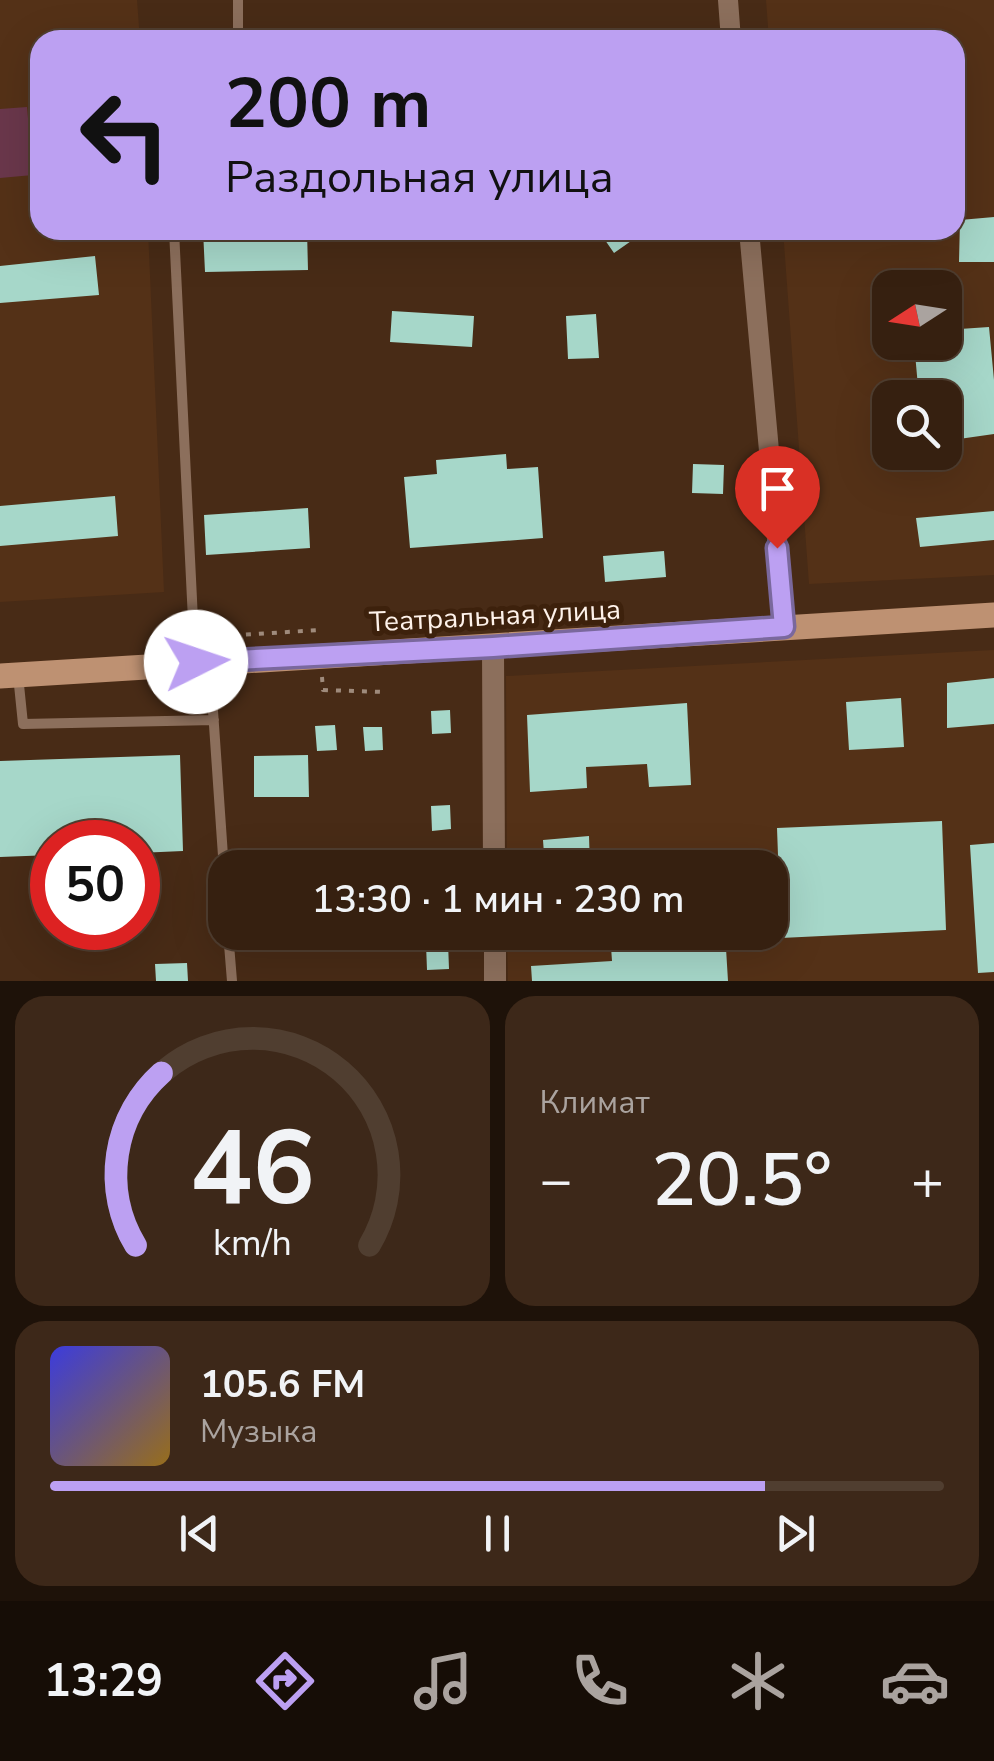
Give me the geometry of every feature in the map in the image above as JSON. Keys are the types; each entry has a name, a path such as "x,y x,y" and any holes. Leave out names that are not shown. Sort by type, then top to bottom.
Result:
{"main road":[{"name":"Театральная улица","path":"9,675 994,615"}],"street":[{"path":"728,0 731,30"},
{"path":"750,240 784,627"},
{"path":"493,647 494,850"},
{"path":"495,950 495,981"}],"lane":[{"path":"238,0 238,30"},
{"path":"175,240 203,661 214,720 223,850"},
{"path":"9,675 23,724 214,720"},
{"path":"229,950 232,981"}],"shaded area":[{"path":"0,0 137,0 139,30 30,30 30,240 148,240 164,592 0,602"},
{"path":"766,0 994,0 994,575 809,584 784,240 965,240 965,30 768,30"},
{"path":"27,107 30,175 0,178 0,109"},
{"path":"994,650 994,981 508,981 507,950 788,950 788,850 507,850 506,676"}],"building":[{"path":"302,28 302,30 251,30"},
{"path":"994,217 994,262 959,262 965,220"},
{"path":"203,240 307,240 308,270 205,272"},
{"path":"605,240 633,240 614,253"},
{"path":"95,256 99,295 0,303 0,266"},
{"path":"392,311 474,316 472,347 390,342"},
{"path":"596,314 599,358 568,359 566,316"},
{"path":"989,327 994,434 962,439 962,380 917,380 916,360 962,360 962,329"},
{"path":"506,454 507,469 538,467 543,538 410,548 404,477 437,474 436,460"},
{"path":"693,464 724,465 723,494 692,493"},
{"path":"115,496 118,536 0,546 0,506"},
{"path":"308,508 310,548 206,555 204,515"},
{"path":"994,511 994,540 920,547 916,518"},
{"path":"664,551 666,577 605,582 603,556"},
{"path":"994,678 994,724 947,728 947,683"},
{"path":"901,698 904,747 849,750 846,702"},
{"path":"687,703 691,785 649,787 647,764 586,767 587,788 530,792 527,715"},
{"path":"450,710 451,733 432,734 431,711"},
{"path":"335,725 337,750 317,751 315,726"},
{"path":"363,727 382,727 383,750 365,751"},
{"path":"180,755 183,851 160,852 160,820 30,820 30,856 0,857 0,761"},
{"path":"308,755 309,797 254,797 254,756"},
{"path":"450,805 451,829 432,831 431,806"},
{"path":"942,821 946,930 788,938 788,850 778,850 777,828"},
{"path":"589,836 589,850 544,850 543,840"},
{"path":"994,843 994,972 978,973 970,845"},
{"path":"426,950 448,950 449,969 427,970"},
{"path":"611,950 726,950 728,981 532,981 531,966 612,961"},
{"path":"187,963 188,981 156,981 155,964"}],"route":[{"path":"196,662 784,627 777,548"}]}
